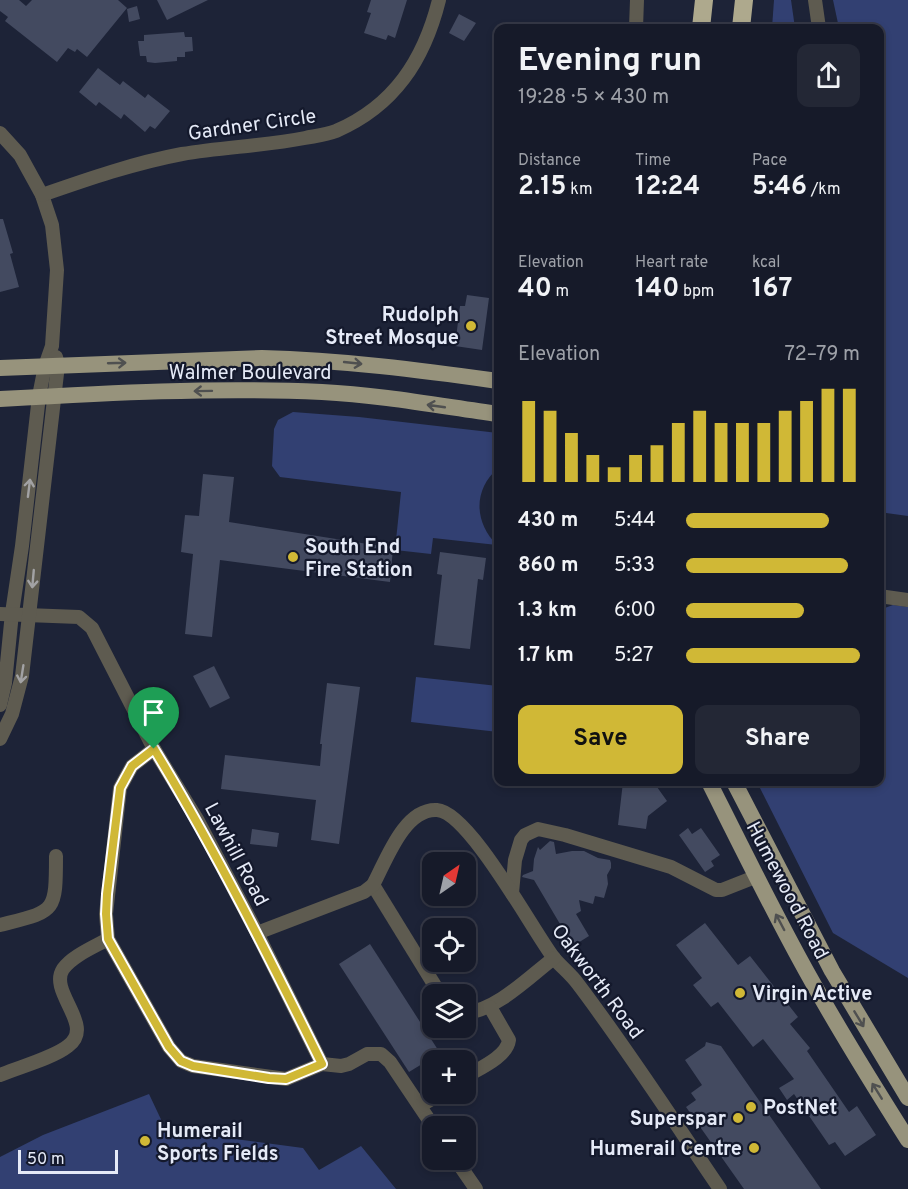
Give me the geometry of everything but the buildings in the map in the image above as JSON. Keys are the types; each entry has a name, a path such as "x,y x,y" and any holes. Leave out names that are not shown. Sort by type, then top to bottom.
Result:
{"highway":[{"path":"701,24 704,0"},
{"path":"741,24 744,0"}],"main road":[{"name":"Walmer Boulevard","path":"0,368 301,359 409,369 494,380"},
{"name":"Walmer Boulevard","path":"0,399 47,395 261,390 393,399 494,413"},
{"name":"Humewood Road","path":"710,786 755,876 840,1031 908,1140"},
{"name":"Humewood Road","path":"736,786 832,971 908,1098"}],"street":[{"name":"Gardner Circle","path":"42,195 141,162 183,154 277,144 334,132 373,109 400,84 413,67 428,35 439,0"},
{"path":"636,24 637,0"},
{"path":"815,0 818,24"},
{"path":"0,133 20,155 42,195 52,225 57,270 52,365 22,546 6,613 5,683 0,705"},
{"path":"0,739 17,698 30,616 47,395"},
{"path":"884,597 908,600"},
{"name":"Lawhill Road","path":"6,613 79,617 88,623 154,749 198,820 322,1064"},
{"path":"154,749 132,766 120,788 107,894 108,939 169,1047 181,1061 193,1066 286,1079 322,1064 341,1066 367,1054 381,1054 390,1062 427,1116"},
{"name":"Oakworth Road","path":"373,885 406,825 425,811 434,809 444,810 454,817 512,892 554,958 567,970 594,1006 720,1189"},
{"path":"512,892 515,860 521,840 525,835 538,829 670,867 716,890 722,890 755,876"},
{"path":"0,925 41,913 52,905 55,891 56,856"},
{"path":"257,933 354,897 373,885 434,984"},
{"path":"0,1075 58,1052 73,1042 76,1025 60,982 60,974 69,963 108,939"},
{"path":"476,1012 490,1007 554,958"},
{"path":"476,1070 501,1054 509,1045 509,1040 490,1007"},
{"path":"463,1170 476,1189"}],"shaded area":[{"path":"774,0 791,0 794,24 772,24"},
{"path":"833,0 908,0 908,516 884,513 884,24 838,24"},
{"path":"293,412 494,433 494,472 484,486 480,506 484,526 494,545 433,538 431,554 395,550 401,492 280,477 272,466 274,429 278,420"},
{"path":"893,605 908,607 908,978 833,933 759,786 884,786 884,608"},
{"path":"416,677 494,686 494,732 411,722"},
{"name":"Humerail Sports Fields","path":"149,1094 166,1130 303,1148 319,1170 361,1146 396,1189 0,1189 0,1157 43,1135"}],"place":[{"name":"Rudolph Street Mosque","path":"471,326"},
{"name":"South End Fire Station","path":"293,557"},
{"name":"Virgin Active","path":"740,993"},
{"name":"PostNet","path":"751,1107"},
{"name":"Superspar","path":"738,1118"},
{"name":"Humerail Sports Fields","path":"145,1141"},
{"name":"Humerail Centre","path":"754,1148"}],"route":[{"path":"154,749 198,820 322,1064 298,1076 286,1079 269,1078 218,1071 181,1061 169,1047 108,939 107,894 120,788 132,766 154,749"}]}
